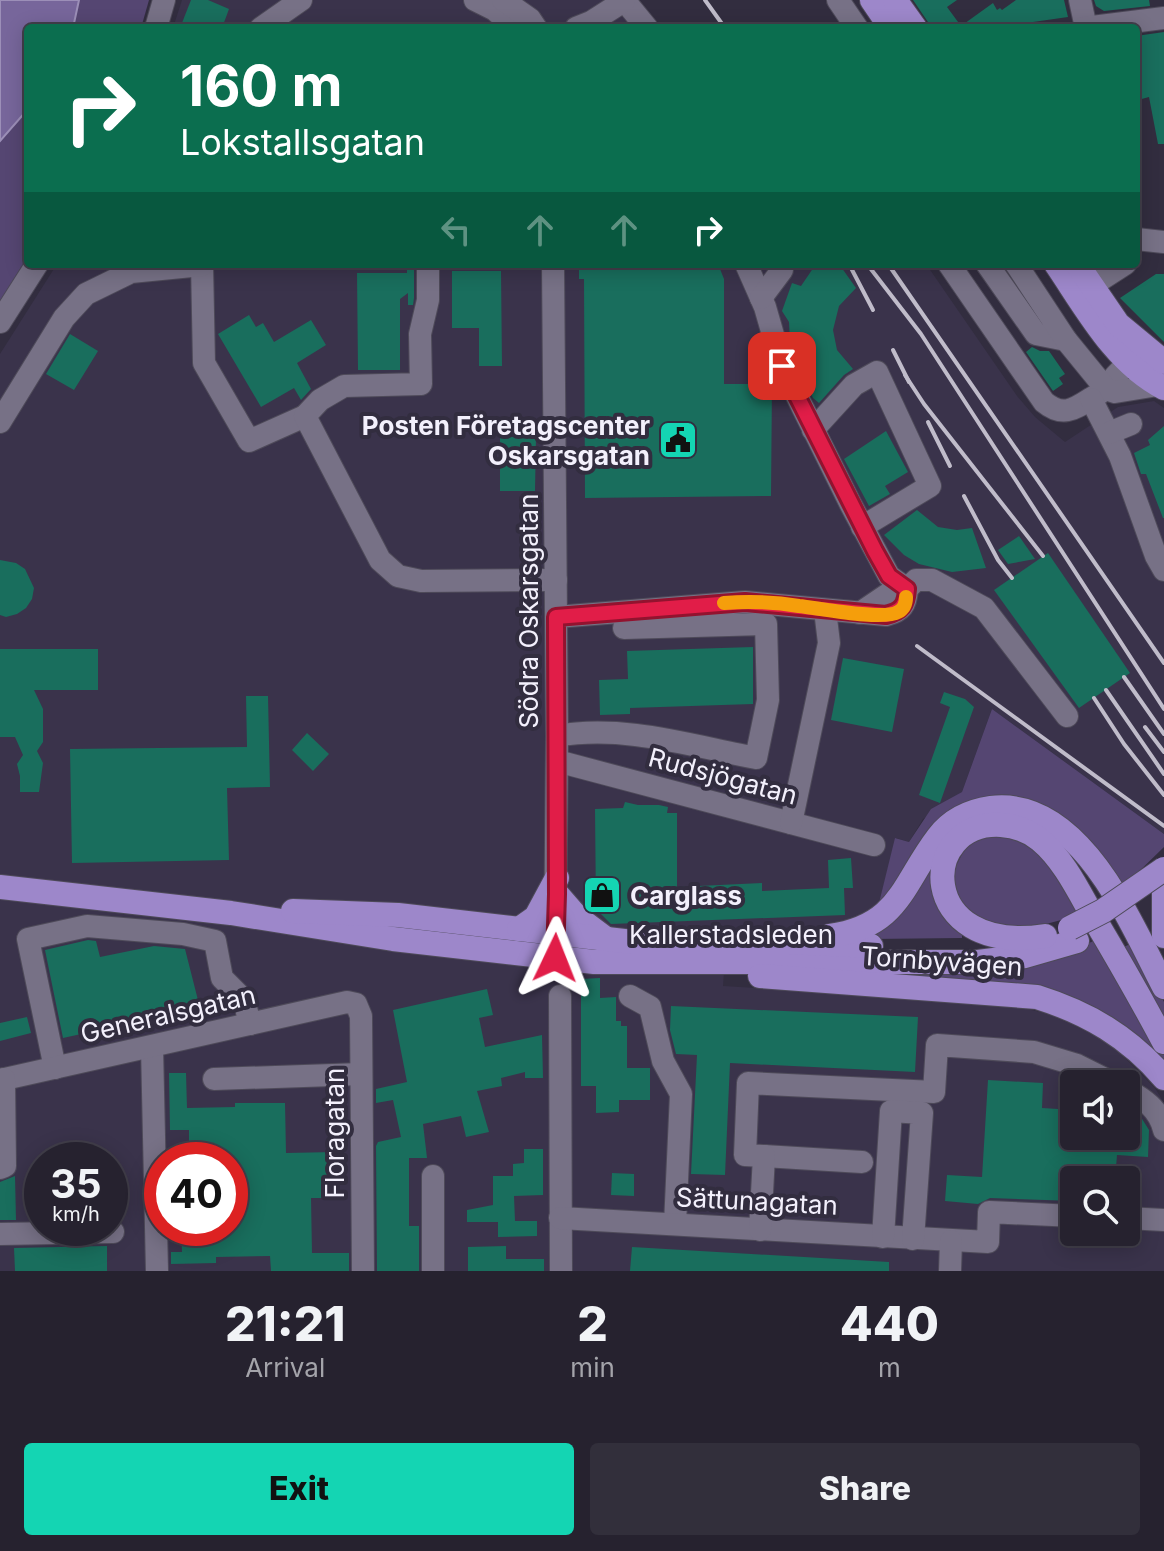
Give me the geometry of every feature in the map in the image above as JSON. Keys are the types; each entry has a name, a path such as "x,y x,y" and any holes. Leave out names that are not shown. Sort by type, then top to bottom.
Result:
{"main road":[{"path":"872,0 888,24"},
{"path":"895,0 912,24"},
{"path":"1074,274 1129,363 1162,375"},
{"path":"1074,274 1162,375"},
{"name":"Tornbyvägen","path":"788,942 843,934 880,918 909,885 938,837 949,826 962,816 977,811 1010,808 1055,826 1088,855 1105,879 1164,987"},
{"name":"Tornbyvägen","path":"1045,936 1008,938 990,935 963,922 954,913 943,892 942,879 944,866 956,842 979,827 1010,826 1025,830 1050,849 1078,891 1164,1042"},
{"name":"Kallerstadsleden","path":"231,913 316,910 384,914 607,940 660,943 1012,946 1045,936 1073,934 1164,869"},
{"name":"Kallerstadsleden","path":"0,887 231,913 393,939 594,962 978,962 1025,956 1073,934 1122,917 1164,881"},
{"path":"519,929 536,917 557,886 577,917 607,940"},
{"path":"1164,891 1164,936"},
{"name":"Tornbyvägen","path":"594,962 1037,997 1063,1005 1110,1028 1140,1052 1164,1078"}],"street":[{"path":"157,24 164,0"},
{"path":"267,24 301,0"},
{"path":"475,0 495,10 511,24"},
{"path":"503,0 533,24"},
{"path":"586,24 624,0 644,24"},
{"path":"838,0 854,24"},
{"path":"1080,0 1084,24"},
{"path":"1117,24 1164,18"},
{"path":"0,322 34,268"},
{"path":"0,422 64,318 86,294 131,272 166,268"},
{"path":"202,268 204,363 249,441 305,416 320,400 344,386 421,384 420,334 428,300 428,268"},
{"name":"Södra Oskarsgatan","path":"553,268 557,736 555,958"},
{"path":"748,268 761,298 782,366 813,430 889,576 907,589"},
{"path":"761,298 782,268"},
{"path":"952,268 1051,408 1066,412 1098,394 1129,363"},
{"path":"990,268 1036,334 1066,340"},
{"path":"1019,268 1098,394 1109,433 1164,570"},
{"path":"1074,274 1105,268"},
{"path":"813,430 854,385 877,372 930,486 862,527"},
{"path":"1098,394 1115,392 1162,375"},
{"path":"305,416 380,560 398,576 421,581 556,580"},
{"path":"1109,433 1131,424"},
{"path":"556,617 745,602 860,613 891,592 907,589 916,580 932,580 984,608 1067,716"},
{"path":"791,823 829,643 825,610"},
{"path":"557,736 626,733 756,758 768,700 766,624 624,628"},
{"name":"Rudsjögatan","path":"557,761 874,845"},
{"path":"55,1068 28,939 87,926 183,934 215,941 222,978 244,1000 250,1024"},
{"path":"560,996 561,1271"},
{"path":"630,996 650,1007 663,1061 681,1094 675,1224"},
{"name":"Generalsgatan","path":"2,1080 347,1002"},
{"name":"Floragatan","path":"347,1002 356,1004 360,1009 363,1271"},
{"path":"862,1162 745,1155 748,1083 934,1092 937,1045 1034,1052 1087,1070"},
{"path":"152,1047 157,1262"},
{"path":"214,1079 361,1074"},
{"path":"0,1168 5,1166 2,1080"},
{"path":"1140,1098 1152,1105 1161,1118 1164,1130"},
{"path":"883,1237 891,1111 922,1113 913,1239"},
{"path":"760,1230 764,1156"},
{"path":"433,1176 433,1271"},
{"path":"885,1207 915,1208"},
{"name":"Sättunagatan","path":"560,1218 988,1242 989,1212 1060,1215"},
{"path":"1140,1219 1164,1220"},
{"path":"0,1234 24,1234"},
{"path":"950,1271 951,1241"}],"shaded area":[{"path":"0,0 79,0 74,24 24,24 24,114 0,141"},
{"path":"79,0 149,0 142,24 74,24"},
{"path":"182,0 617,0 651,24 174,24"},
{"path":"24,114 24,262 0,301 0,141"},
{"path":"54,268 929,268 1017,396 1035,417 1065,442 1118,407 1154,401 1164,408 1164,834 992,709 962,792 923,819 909,842 896,838 877,911 825,928 727,930 723,986 998,1003 1055,1015 1111,1044 1137,1070 1060,1070 1060,1150 1140,1150 1140,1073 1155,1088 1164,1103 1164,1271 0,1271 0,354"},
{"path":"992,709 1164,834 1164,847 1123,887 1010,799 877,911 895,838 909,842 931,809 962,792"},
{"path":"993,832 1033,843 1083,909 1065,919 1023,930 967,917 950,877 969,841"},
{"path":"932,860 962,931 962,938 871,939 872,931"},
{"path":"1096,940 1164,1055 1164,1066 1090,1008 708,967 1070,951"},
{"path":"1133,943 1164,1002 1164,1025 1121,948"}],"building":[{"path":"191,0 208,0 229,9 223,24 182,24"},
{"path":"913,0 957,0 947,7 960,24 929,24"},
{"path":"1016,0 1064,0 1068,17 1026,23 964,24 993,3 997,10 1002,10"},
{"path":"1094,0 1149,0 1150,6 1104,11 1096,6"},
{"path":"1164,32 1164,144 1158,144 1149,97 1140,99 1140,35"},
{"path":"407,268 414,268 414,298 413,305 408,305 408,293 400,299 400,370 358,370 357,273 407,273"},
{"name":"Posten Företagscenter Oskarsgatan","path":"579,268 720,268 724,279 724,384 772,384 771,496 585,498 584,279 579,279"},
{"path":"813,268 842,268 856,288 839,306 833,330 837,350 853,369 819,403 813,398 795,361 789,322 782,311 792,283 801,286"},
{"path":"452,271 501,271 502,366 479,366 479,328 452,328"},
{"path":"1156,274 1164,274 1164,342 1120,298"},
{"path":"249,315 256,327 263,323 274,342 311,320 326,345 297,363 311,389 301,400 294,388 261,407 218,334"},
{"path":"70,334 98,351 74,390 46,374"},
{"path":"1032,347 1049,351 1065,374 1059,378 1063,384 1053,391 1026,352"},
{"path":"1164,426 1163,518 1146,474 1141,474 1134,453 1150,445 1148,440"},
{"path":"886,431 908,472 885,486 890,494 869,506 844,459"},
{"path":"500,437 536,437 535,491 500,491"},
{"path":"917,510 938,527 957,530 972,528 986,568 952,572 919,564 904,555 884,535"},
{"path":"1019,536 1035,559 1008,564 998,550"},
{"path":"1048,553 1130,673 1079,708 994,590"},
{"path":"0,560 16,563 25,569 34,588 26,608 6,617 0,615"},
{"path":"753,647 753,704 630,708 630,714 600,715 599,680 628,679 627,651"},
{"path":"0,649 98,649 98,690 34,690 43,709 43,742 37,751 43,763 39,792 20,792 17,764 23,755 15,737 0,737"},
{"path":"843,658 904,669 892,732 831,720"},
{"path":"944,692 965,699 974,707 940,803 919,795 950,707 940,703"},
{"path":"246,696 268,696 270,787 227,788 229,860 72,863 70,749 247,747"},
{"path":"307,733 329,754 313,771 292,750"},
{"path":"625,802 659,805 668,807 667,813 677,813 677,887 762,883 762,891 829,888 828,860 851,858 853,888 844,888 845,915 611,924 596,909 595,809 623,808"},
{"path":"96,941 100,957 154,946 185,949 200,1008 63,1038 45,950"},
{"path":"600,978 600,998 616,997 616,1021 621,1021 621,1026 627,1026 627,1068 650,1068 650,1100 619,1100 619,1112 596,1113 596,1086 581,1086 581,979"},
{"path":"487,989 493,1015 479,1018 485,1047 542,1035 543,1078 525,1078 525,1072 501,1078 502,1086 477,1091 489,1132 466,1137 461,1116 423,1124 427,1158 409,1158 409,1226 419,1226 419,1271 377,1271 376,1146 378,1142 401,1137 393,1100 376,1103 376,1089 407,1082 393,1010"},
{"path":"671,1006 918,1017 915,1072 730,1063 725,1175 691,1174 697,1055 676,1054 670,1030"},
{"path":"27,1017 31,1033 0,1041 0,1023"},
{"path":"169,1073 186,1073 187,1108 235,1107 235,1103 285,1103 286,1153 335,1152 335,1198 311,1198 312,1253 349,1253 349,1271 271,1271 270,1256 216,1257 216,1263 171,1264 171,1252 182,1252 182,1246 248,1246 248,1142 189,1142 189,1130 170,1130"},
{"path":"988,1080 1043,1083 1042,1108 1060,1109 1060,1150 1140,1150 1140,1116 1149,1130 1148,1157 1117,1155 1116,1166 1060,1166 1060,1200 990,1198 978,1204 945,1201 947,1175 982,1177"},
{"path":"524,1149 543,1149 543,1195 514,1196 515,1221 537,1221 537,1236 498,1237 498,1222 467,1222 467,1210 493,1205 493,1176 513,1176 513,1164 524,1163"},
{"path":"612,1173 634,1174 634,1196 611,1195"},
{"path":"15,1176 16,1220 0,1220 0,1182"},
{"path":"107,1246 107,1271 15,1271 14,1248"},
{"path":"506,1246 506,1259 544,1259 544,1271 468,1271 468,1247"},
{"path":"632,1247 889,1262 889,1271 630,1271"}],"railway":[{"path":"705,0 722,24"},
{"path":"851,268 873,310"},
{"path":"870,268 921,334 1164,709"},
{"path":"891,268 1164,663"},
{"path":"893,350 909,382"},
{"path":"905,375 924,404 1043,556"},
{"path":"928,422 950,466"},
{"path":"964,496 998,560 1012,578"},
{"path":"917,646 1164,826"},
{"path":"1124,677 1164,734"},
{"path":"1106,690 1164,774"},
{"path":"1094,698 1124,744 1164,795"},
{"path":"1145,727 1164,752"}],"slow traffic":[{"path":"724,603 745,602 886,615 899,612 906,603 906,597"}],"place":[{"name":"Posten Företagscenter Oskarsgatan","path":"678,440"},
{"name":"Carglass","path":"602,895"}],"route":[{"path":"555,958 556,617 745,602 886,615 899,612 906,603 907,589 889,576 782,366"}]}
